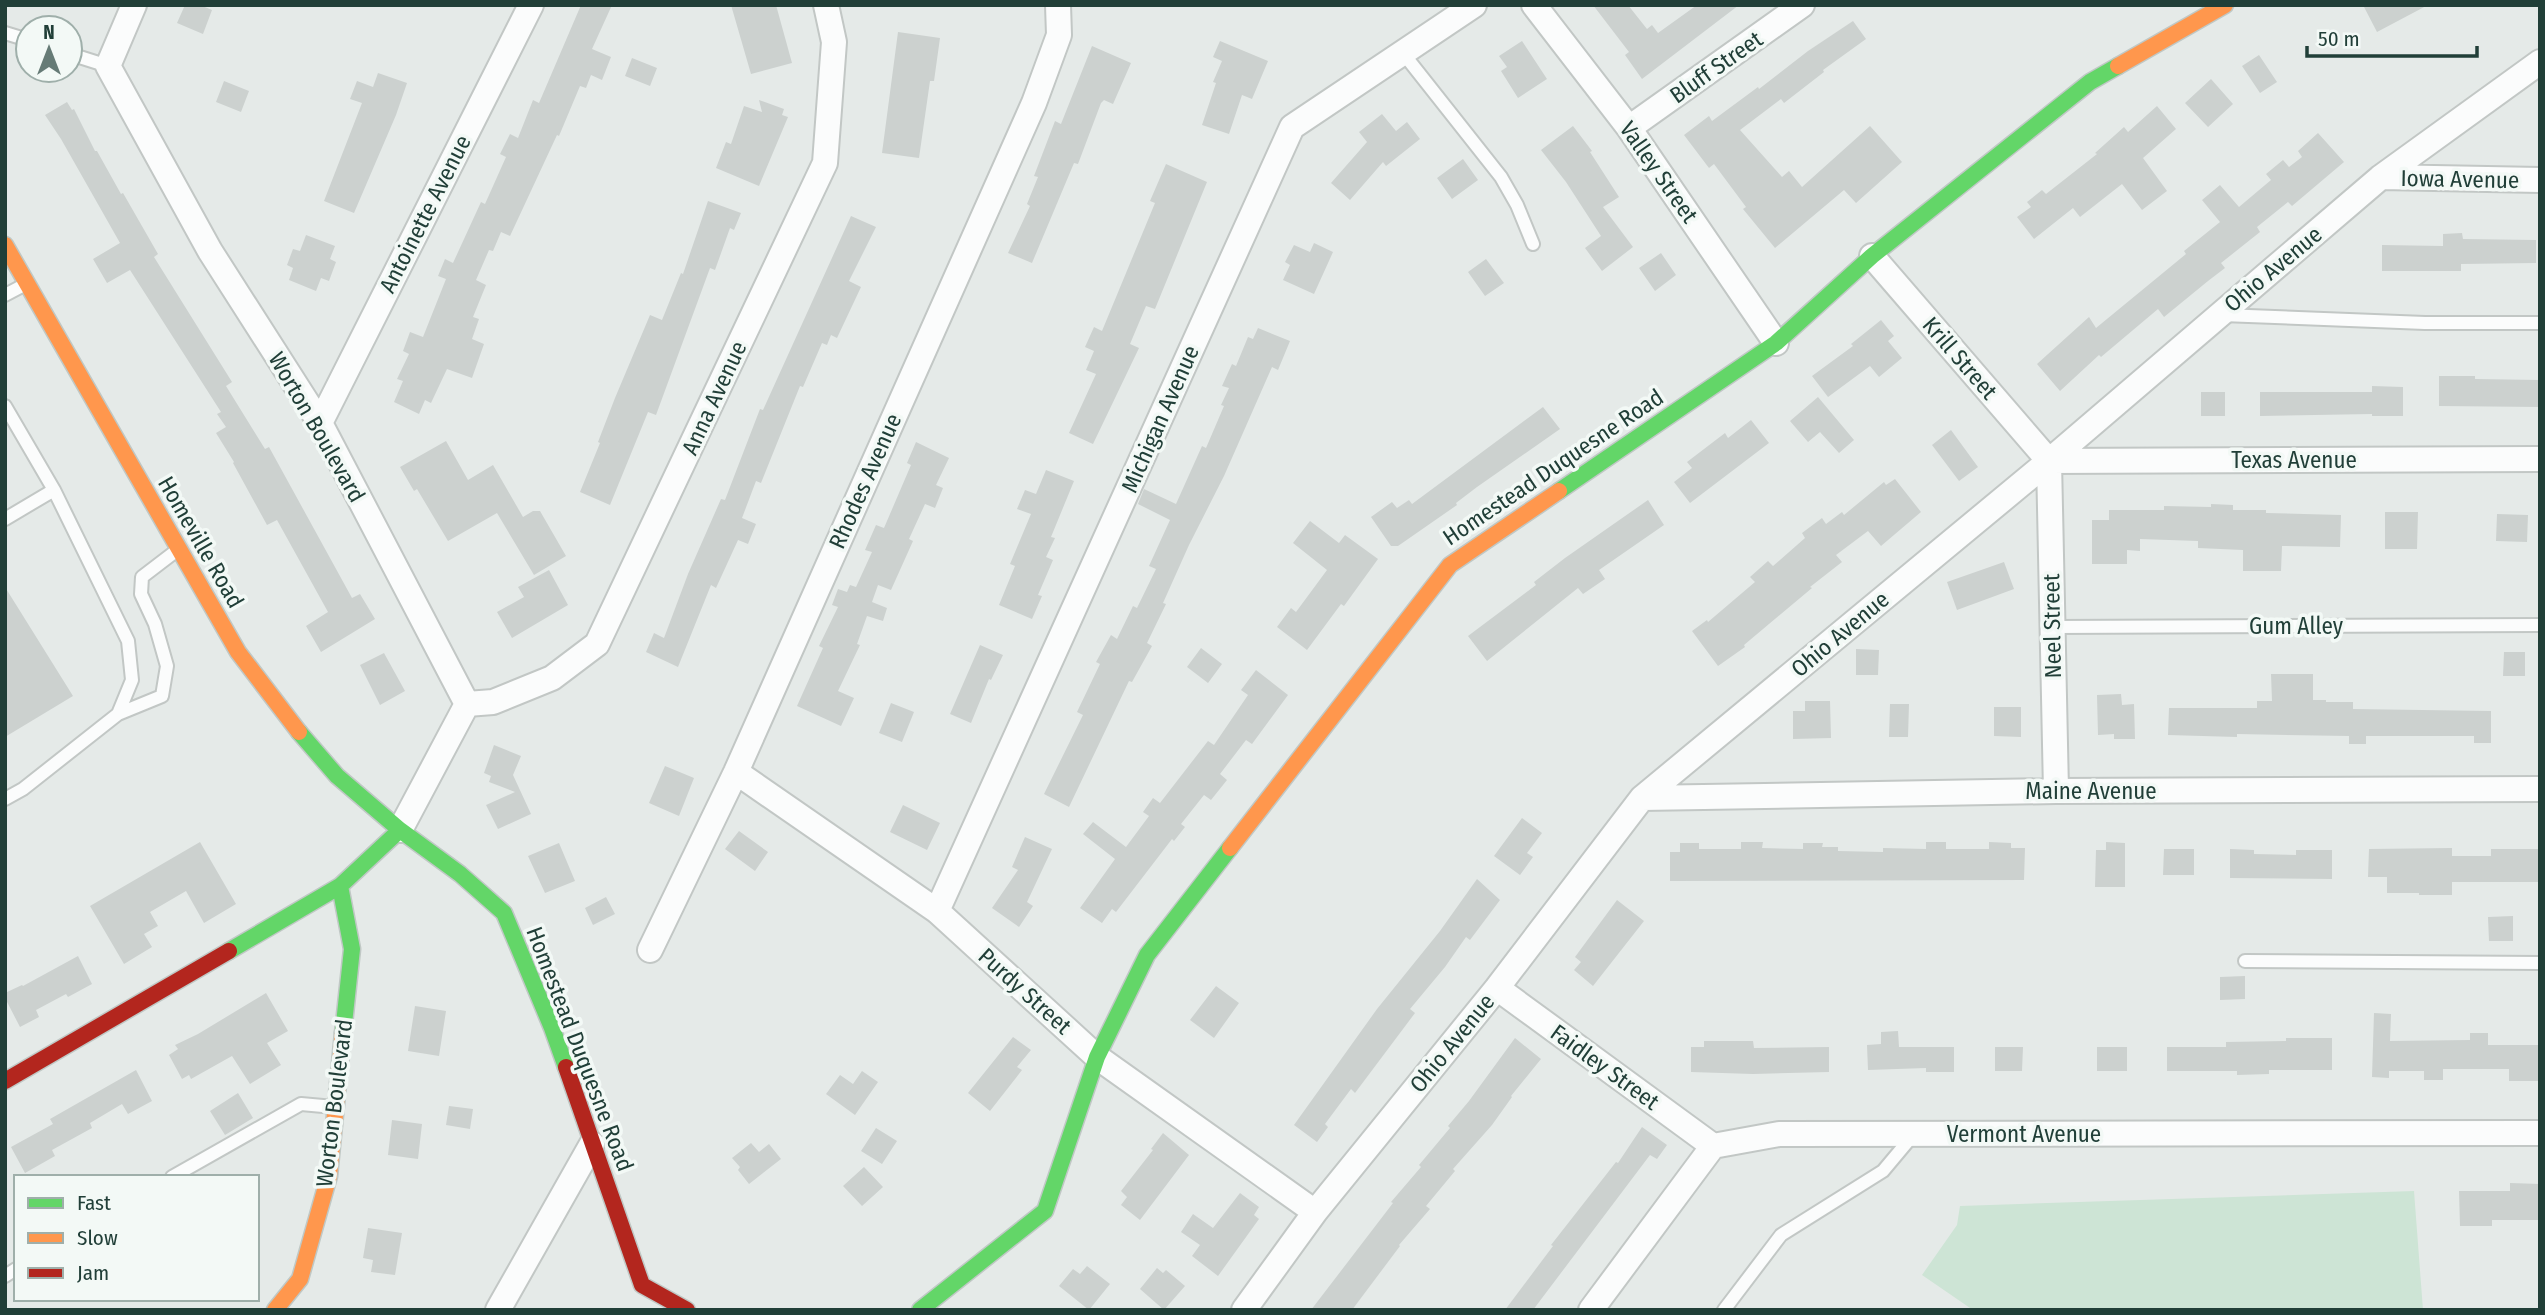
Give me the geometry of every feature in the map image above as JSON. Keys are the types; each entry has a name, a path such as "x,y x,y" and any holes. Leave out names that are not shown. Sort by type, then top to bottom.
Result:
{"street":[{"path":"108,66 134,5"},
{"name":"Antoinette Avenue","path":"320,423 531,5"},
{"name":"Anna Avenue","path":"467,704 493,702 552,678 597,644 825,163 834,42 826,5"},
{"name":"Rhodes Avenue","path":"650,950 736,772 1034,103 1059,35 1058,5"},
{"name":"Michigan Avenue","path":"937,911 1292,127 1474,5"},
{"name":"Valley Street","path":"1534,5 1629,128 1776,343"},
{"name":"Bluff Street","path":"1629,128 1802,5"},
{"name":"Homestead Duquesne Road","path":"920,1310 1045,1211 1097,1057 1147,955 1450,565 1776,343 1872,256 2090,82 2225,5"},
{"name":"Ohio Avenue","path":"1244,1310 1315,1212 1497,988 1642,798 2049,460 2381,177 2540,62"},
{"name":"Worton Boulevard","path":"108,66 209,251 320,423 467,704"},
{"name":"Iowa Avenue","path":"2381,177 2540,180"},
{"name":"Homeville Road","path":"5,245 238,652 281,710 337,776 400,830"},
{"name":"Krill Street","path":"1872,256 2049,460"},
{"name":"Texas Avenue","path":"2049,460 2540,459"},
{"name":"Neel Street","path":"2049,460 2056,791"},
{"path":"11,1072 340,886 400,830 467,704"},
{"name":"Purdy Street","path":"736,772 937,911 1097,1057 1315,1212"},
{"name":"Maine Avenue","path":"1642,798 2056,791 2540,789"},
{"name":"Homestead Duquesne Road","path":"400,830 460,874 504,913 552,1028 642,1285 687,1310"},
{"name":"Worton Boulevard","path":"275,1310 300,1279 329,1176 352,948 340,886"},
{"name":"Faidley Street","path":"1497,988 1713,1146"},
{"name":"Vermont Avenue","path":"1713,1146 1779,1134 2540,1133"},
{"path":"498,1310 592,1144"},
{"path":"1591,1310 1713,1146"}],"lane":[{"path":"1403,53 1501,177 1517,205 1533,244"},
{"path":"84,58 108,66"},
{"path":"5,295 27,283"},
{"path":"2219,315 2425,323 2540,323"},
{"path":"5,406 54,490 128,641 132,680 118,714"},
{"path":"5,519 54,490"},
{"path":"5,799 23,789 118,714 162,695 167,666 155,624 141,594 142,577 179,548"},
{"name":"Gum Alley","path":"2053,627 2540,625"},
{"path":"2245,961 2540,963"},
{"path":"176,1175 301,1104 336,1107"},
{"path":"1724,1310 1781,1235 1883,1171 1914,1134"}],"green space":[{"path":"2414,1191 2423,1310 1973,1310 1922,1275 1957,1225 1960,1206"}],"building":[{"path":"185,5 200,5 212,10 203,34 177,23"},
{"path":"581,5 612,5 592,49 611,57 602,80 591,75 586,88 580,86 559,136 557,135 510,236 501,232 493,251 489,250 476,280 486,285 473,317 479,319 472,339 484,344 472,378 447,369 431,403 425,400 419,414 394,402 403,381 397,379 409,354 403,351 410,332 423,337 446,279 438,276 445,259 453,263 481,202 485,204 506,157 500,154 510,134 518,138 533,100 539,103"},
{"path":"731,5 776,5 792,63 751,74"},
{"path":"1593,5 1628,5 1647,29 1652,25 1658,33 1697,5 1739,5 1642,79 1625,55 1629,52"},
{"path":"2363,5 2428,5 2377,32"},
{"path":"1853,21 1866,39 1784,103 1781,99 1740,130 1782,177 1789,171 1802,187 1870,126 1902,162 1856,203 1844,190 1775,248 1743,209 1746,207 1714,164 1709,168 1684,135 1709,116 1712,121"},
{"path":"898,32 940,38 934,81 930,81 919,158 882,153"},
{"path":"1220,41 1268,61 1252,99 1242,95 1229,134 1202,125 1216,83 1213,82 1222,61 1213,57"},
{"path":"1522,41 1547,79 1518,98 1501,71 1507,67 1499,56"},
{"path":"1092,46 1131,63 1113,104 1104,100 1101,103 1078,164 1074,163 1032,263 1008,253 1030,206 1027,204 1038,177 1034,176 1055,121 1061,124"},
{"path":"2259,55 2277,82 2260,93 2242,66"},
{"path":"632,58 657,68 650,86 625,76"},
{"path":"378,73 407,83 354,213 324,201 362,103 350,99 357,81 373,87"},
{"path":"2211,79 2233,104 2208,127 2185,103"},
{"path":"224,81 249,91 241,112 216,102"},
{"path":"759,100 784,109 782,115 788,117 759,186 716,168 726,142 731,144 744,106 762,112"},
{"path":"67,102 72,110 74,109 95,151 158,254 154,257 232,382 226,386 265,449 269,447 352,598 360,594 375,619 321,652 306,626 328,612 277,520 267,525 216,433 226,427 217,414 221,412 130,270 107,283 93,259 120,243 45,115"},
{"path":"2157,106 2176,129 2143,158 2167,191 2142,210 2122,184 2080,217 2073,208 2034,239 2017,217 2031,207 2027,202 2042,190 2046,194 2097,154 2095,153 2124,127 2128,132"},
{"path":"1382,114 1396,131 1407,122 1420,139 1386,166 1383,162 1350,200 1331,183 1367,142 1359,132"},
{"path":"1573,126 1592,151 1590,152 1619,197 1603,207 1633,247 1602,271 1585,248 1601,236 1566,182 1541,150"},
{"path":"2318,133 2344,162 2292,206 2288,202 2257,227 2260,232 2221,263 2225,268 2164,317 2158,309 2101,357 2099,355 2060,391 2037,364 2089,317 2096,328 2186,254 2184,251 2220,222 2202,200 2220,185 2239,207 2271,180 2266,174 2283,160 2289,167 2302,157 2298,151"},
{"path":"1463,159 1478,180 1452,199 1437,178"},
{"path":"1166,164 1207,182 1155,309 1146,306 1130,344 1139,348 1093,444 1069,433 1096,374 1086,370 1094,351 1085,347 1094,327 1102,331 1155,203 1150,201"},
{"path":"708,201 741,213 734,230 730,228 715,270 710,268 656,415 648,412 610,505 580,492 650,315 662,320 681,273 683,274"},
{"path":"851,216 876,227 849,281 861,287 837,338 831,335 827,345 822,343 803,387 800,386 761,483 756,481 742,518 756,524 748,544 738,540 716,588 711,585 678,667 646,652 654,633 664,638 721,499 725,500 760,409 763,410"},
{"path":"2462,233 2463,239 2536,240 2536,263 2461,264 2461,271 2382,271 2382,245 2443,246 2443,234"},
{"path":"306,235 335,246 330,259 336,262 329,281 321,278 316,291 289,280 293,268 287,265 293,249 300,251"},
{"path":"1314,243 1333,252 1314,294 1283,280 1290,265 1285,262 1294,245 1310,252"},
{"path":"1661,253 1676,275 1655,291 1639,268"},
{"path":"1486,259 1504,283 1485,296 1468,272"},
{"path":"1881,320 1894,336 1888,341 1902,358 1879,377 1870,366 1828,397 1812,376 1853,346 1851,344"},
{"path":"1258,328 1290,341 1278,370 1272,367 1224,476 1189,545 1163,603 1166,604 1147,643 1152,646 1132,682 1129,681 1069,807 1044,794 1083,715 1077,712 1100,664 1096,662 1111,635 1117,639 1133,606 1137,608 1156,569 1149,566 1170,520 1138,504 1144,489 1176,504 1202,446 1206,448 1224,406 1221,405 1229,388 1222,386 1232,364 1236,366 1248,337 1253,339"},
{"path":"2439,376 2540,380 2540,407 2439,406"},
{"path":"2372,386 2403,387 2403,416 2260,416 2260,392 2372,392"},
{"path":"2201,392 2225,392 2225,416 2201,416"},
{"path":"1818,397 1854,440 1839,453 1820,432 1808,442 1790,421"},
{"path":"1543,407 1560,429 1398,546 1391,546 1371,517 1392,502 1397,508 1409,500 1412,504"},
{"path":"1751,420 1769,443 1690,503 1674,482 1692,468 1687,462 1725,433 1728,438"},
{"path":"1951,430 1978,467 1959,481 1932,445"},
{"path":"446,441 468,480 493,465 523,517 533,511 540,511 566,556 534,575 497,513 448,541 417,489 414,491 400,467"},
{"path":"916,442 949,458 936,485 943,488 935,508 925,504 909,539 913,541 891,590 878,585 872,602 887,608 883,621 867,616 857,644 860,645 838,691 854,698 841,726 797,706 823,648 819,646 838,607 832,605 838,589 847,592 850,585 856,587 872,552 865,550 876,525 884,528 911,465 907,463"},
{"path":"1046,470 1074,481 1051,537 1055,538 1046,557 1053,560 1038,595 1042,596 1032,619 999,605 1015,566 1010,564 1031,514 1017,509 1025,490 1036,494"},
{"path":"1895,479 1921,512 1881,546 1868,531 1836,555 1842,562 1810,587 1812,588 1744,645 1745,647 1718,666 1692,631 1707,620 1708,622 1755,582 1750,577 1768,561 1773,566 1805,538 1802,533 1822,518 1826,524 1842,512 1844,515 1884,482 1886,485"},
{"path":"1648,500 1664,525 1599,570 1605,579 1583,594 1578,588 1487,661 1468,636 1536,585 1534,582 1565,558"},
{"path":"2211,504 2233,505 2233,510 2266,510 2266,513 2341,515 2340,547 2282,546 2281,571 2243,571 2243,550 2198,548 2198,541 2140,539 2140,551 2127,550 2127,564 2092,564 2092,520 2109,520 2109,510 2164,510 2164,506 2211,507"},
{"path":"2385,512 2418,512 2417,549 2385,549"},
{"path":"2497,514 2528,515 2527,542 2496,541"},
{"path":"1310,521 1339,543 1345,535 1378,559 1344,606 1341,604 1307,650 1277,627 1291,608 1296,612 1327,570 1293,543"},
{"path":"2004,562 2014,589 1957,610 1947,582"},
{"path":"549,570 568,605 512,638 497,612 524,597 518,587"},
{"path":"5,587 73,696 5,737"},
{"path":"980,645 1003,655 991,680 989,679 971,723 950,714"},
{"path":"1201,648 1222,664 1208,683 1187,667"},
{"path":"1856,649 1879,650 1878,675 1856,675"},
{"path":"2504,652 2525,652 2525,676 2503,676"},
{"path":"384,653 405,691 380,705 360,665"},
{"path":"1256,670 1288,695 1252,744 1246,740 1220,774 1227,780 1211,800 1204,795 1181,824 1185,827 1174,841 1172,839 1116,912 1112,909 1102,923 1080,908 1115,859 1083,834 1093,822 1126,847 1149,816 1143,812 1153,798 1160,803 1208,741 1214,745 1248,695 1241,690"},
{"path":"2271,674 2313,674 2313,700 2353,702 2353,709 2491,711 2491,743 2474,743 2474,736 2366,736 2366,744 2349,744 2349,736 2168,735 2169,708 2257,708 2257,701 2272,701"},
{"path":"2121,694 2122,705 2134,704 2135,739 2114,739 2114,734 2098,735 2097,695"},
{"path":"1805,701 1830,701 1831,738 1793,739 1793,711 1805,711"},
{"path":"891,703 914,712 902,742 879,733"},
{"path":"1890,704 1909,704 1908,737 1889,737"},
{"path":"1994,707 2021,707 2021,737 1994,736"},
{"path":"494,745 521,756 513,775 531,814 498,829 486,805 515,792 489,782 491,776 484,773"},
{"path":"665,766 694,778 679,816 649,803"},
{"path":"903,805 940,823 927,850 890,832"},
{"path":"1522,818 1542,833 1527,853 1533,857 1520,875 1494,856"},
{"path":"739,831 768,852 755,871 725,849"},
{"path":"1025,837 1052,849 1027,902 1033,906 1019,927 992,908 1018,870 1012,867"},
{"path":"200,842 236,904 204,923 186,891 150,912 158,926 144,934 152,947 124,964 90,906"},
{"path":"1741,842 1763,842 1762,848 1803,849 1803,843 1823,843 1822,847 1838,847 1838,851 1883,852 1883,848 1926,849 1926,842 1946,842 1946,849 1989,849 1989,842 2011,843 2011,848 2025,848 2024,880 1670,881 1670,852 1680,852 1680,843 1699,843 1699,849 1741,849"},
{"path":"2106,842 2125,843 2125,887 2095,887 2096,850 2106,850"},
{"path":"559,843 575,881 545,893 528,856"},
{"path":"2452,848 2452,856 2491,856 2491,849 2540,849 2540,882 2452,882 2452,895 2419,895 2387,893 2387,877 2368,877 2369,849"},
{"path":"2164,849 2194,849 2194,875 2163,875"},
{"path":"2230,849 2254,850 2254,854 2296,855 2296,850 2332,850 2332,879 2230,878"},
{"path":"1477,879 1500,900 1470,940 1466,937 1410,1009 1415,1013 1355,1093 1351,1089 1325,1124 1328,1127 1317,1142 1294,1125 1377,1009 1440,931"},
{"path":"606,897 615,914 593,925 585,908"},
{"path":"1617,900 1644,921 1593,986 1574,970 1581,962 1575,957"},
{"path":"2513,916 2513,941 2489,941 2488,917"},
{"path":"78,956 92,984 36,1010 39,1017 20,1027 5,993"},
{"path":"2245,976 2245,999 2220,1000 2220,977"},
{"path":"1216,986 1239,1003 1214,1038 1190,1020"},
{"path":"266,993 288,1031 267,1043 281,1065 250,1084 232,1056 191,1079 189,1075 182,1079 169,1055 178,1049 175,1045"},
{"path":"415,1006 446,1011 439,1056 408,1051"},
{"path":"2374,1013 2391,1014 2390,1041 2470,1040 2470,1033 2488,1033 2488,1045 2538,1045 2539,1081 2509,1081 2509,1069 2443,1069 2443,1080 2424,1080 2424,1071 2389,1071 2389,1078 2372,1077"},
{"path":"1898,1031 1899,1047 1954,1047 1954,1072 1926,1072 1926,1068 1868,1070 1867,1045 1881,1044 1881,1032"},
{"path":"1013,1037 1031,1050 1017,1067 1022,1070 990,1111 968,1093"},
{"path":"1515,1038 1541,1059 1492,1125 1453,1169 1455,1171 1426,1206 1430,1209 1399,1245 1352,1310 1311,1310 1393,1203 1391,1202 1421,1167 1419,1165 1450,1128 1448,1126"},
{"path":"2286,1038 2332,1038 2332,1070 2269,1070 2269,1074 2237,1075 2237,1071 2167,1071 2167,1047 2226,1047 2226,1042 2286,1041"},
{"path":"1704,1041 1753,1041 1754,1048 1829,1047 1829,1072 1691,1072 1691,1047 1704,1047"},
{"path":"1995,1047 2023,1047 2022,1071 1995,1071"},
{"path":"2097,1047 2127,1047 2127,1071 2097,1071"},
{"path":"136,1070 152,1101 128,1114 122,1104 90,1123 92,1128 52,1150 55,1156 25,1173 11,1147 53,1124 50,1119"},
{"path":"862,1071 878,1082 855,1115 826,1094 840,1075 853,1084"},
{"path":"238,1093 253,1118 225,1135 210,1111"},
{"path":"449,1106 473,1109 470,1129 446,1125"},
{"path":"392,1120 422,1124 418,1159 388,1155"},
{"path":"1642,1127 1667,1145 1657,1159 1650,1155 1533,1310 1505,1310 1553,1246 1551,1245 1616,1162 1618,1163"},
{"path":"876,1128 897,1141 882,1164 861,1151"},
{"path":"1163,1133 1189,1155 1140,1220 1121,1205 1127,1197 1121,1191"},
{"path":"751,1143 759,1152 769,1144 781,1159 749,1184 732,1158"},
{"path":"864,1167 883,1187 862,1206 843,1186"},
{"path":"2510,1183 2540,1184 2540,1220 2492,1220 2492,1226 2460,1226 2459,1191 2510,1191"},
{"path":"1240,1193 1259,1207 1254,1215 1259,1219 1218,1276 1192,1256 1200,1245 1181,1232 1193,1214 1213,1228"},
{"path":"368,1228 402,1233 395,1275 371,1272 373,1260 363,1258"},
{"path":"1087,1266 1110,1284 1089,1310 1059,1286 1073,1269 1080,1274"},
{"path":"1157,1268 1163,1273 1166,1270 1185,1286 1164,1310 1140,1289"}],"traffic: fast":[{"path":"1559,491 1776,343 1872,256 2090,82 2118,66"},
{"path":"299,732 337,776 400,830 460,874 504,913 566,1067"},
{"path":"229,951 340,886 400,830"},
{"path":"920,1310 1045,1211 1097,1057 1147,955 1230,848"},
{"path":"340,886 352,949 343,1033"}],"traffic: slow":[{"path":"2118,66 2225,5"},
{"path":"5,245 238,652 299,732"},
{"path":"1230,848 1450,565 1559,491"},
{"path":"275,1310 300,1279 329,1176 343,1033"}],"traffic: jam":[{"path":"5,1081 229,951"},
{"path":"566,1067 642,1285 687,1310"}]}
